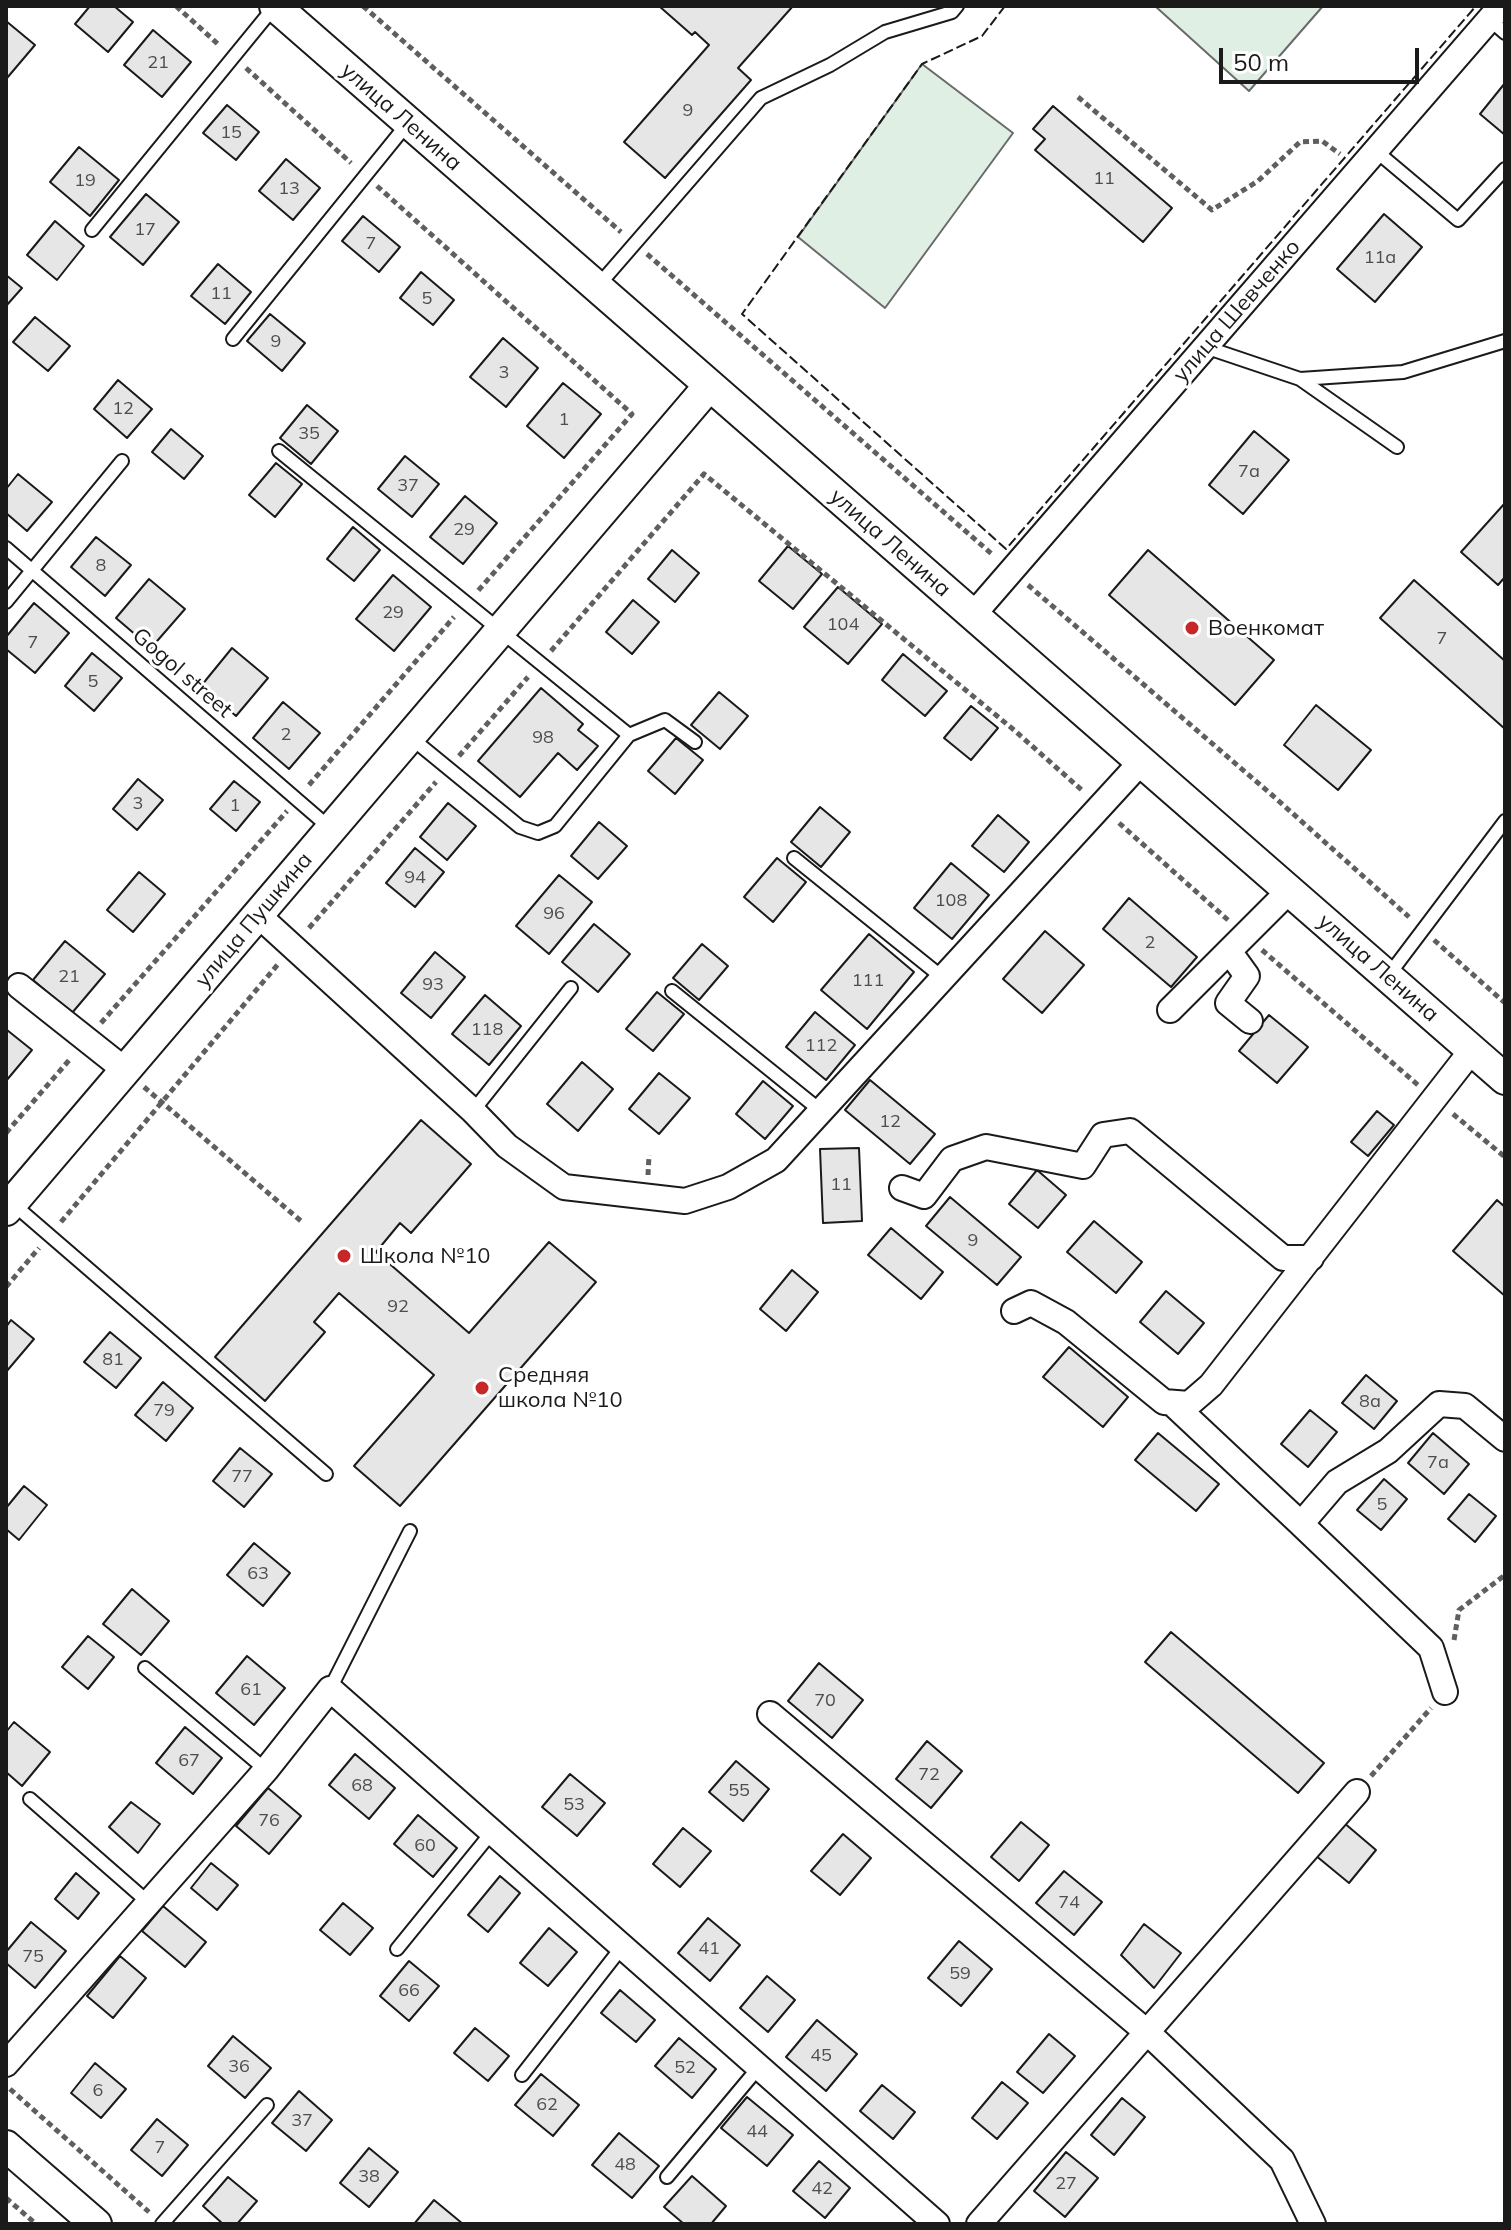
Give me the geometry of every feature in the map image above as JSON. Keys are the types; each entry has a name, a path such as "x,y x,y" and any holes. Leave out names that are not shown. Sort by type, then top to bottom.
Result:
{"street":[{"name":"улица Ленина","path":"275,6 1505,1079"},
{"name":"улица Шевченко","path":"973,615 1359,169 1499,19"},
{"name":"улица Пушкина","path":"9,1207 709,386"},
{"path":"258,915 473,1111 507,1146 564,1187 685,1201 728,1187 776,1160 1141,762"},
{"path":"1170,1010 1289,891"},
{"path":"1229,951 1247,976 1228,1003 1250,1021"},
{"path":"19,986 125,1070"},
{"path":"1014,1311 1031,1303 1066,1322 1164,1402 1189,1404 1211,1385 1472,1050"},
{"path":"902,1188 924,1196 952,1159 986,1147 1083,1166 1103,1135 1130,1131 1283,1258 1311,1258"},
{"path":"1172,1403 1431,1648 1445,1692"},
{"path":"1301,1524 1337,1482 1388,1451 1439,1404 1465,1406 1505,1439"},
{"path":"6,2064 266,1770 330,1689 937,2224"},
{"path":"770,1714 1148,2033 1282,2160 1313,2224"},
{"path":"979,2224 1357,1792"},
{"path":"6,2146 96,2224"}],"lane":[{"path":"92,230 275,6"},
{"path":"597,287 761,98 830,65 885,32 952,12 957,6"},
{"path":"233,339 408,123"},
{"path":"1376,151 1458,220 1505,169"},
{"path":"1300,379 1403,372 1505,341"},
{"path":"1205,347 1300,379 1397,447"},
{"path":"279,451 629,735"},
{"path":"6,602 122,461"},
{"name":"Gogol street","path":"6,548 331,829"},
{"path":"410,737 520,827 538,833 555,826 629,735 665,720 695,742"},
{"path":"1388,976 1505,821"},
{"path":"794,858 943,978"},
{"path":"473,1111 571,988"},
{"path":"672,991 821,1111"},
{"path":"9,1207 49,1235 326,1474"},
{"path":"330,1689 410,1531"},
{"path":"145,1668 266,1770"},
{"path":"30,1799 149,1903"},
{"path":"397,1949 492,1832"},
{"path":"522,2075 622,1947"},
{"path":"667,2177 759,2067"},
{"path":"162,2224 267,2105"}],"path":[{"path":"6,1133 632,414 176,6"},
{"path":"363,6 618,229"},
{"path":"1078,97 1212,210 1258,181 1300,142 1322,141 1359,169"},
{"path":"651,258 1003,563"},
{"path":"307,930 704,474"},
{"path":"1027,584 1412,920"},
{"path":"1423,930 1505,1003"},
{"path":"6,1287 279,964"},
{"path":"125,1070 301,1221"},
{"path":"1357,1792 1445,1692 1459,1610 1505,1575"},
{"path":"6,2085 162,2224"},
{"path":"6,2198 36,2224"}],"green space":[{"path":"1155,6 1323,6 1249,91"},
{"path":"922,64 1013,133 885,308 798,237"}],"building":[{"path":"90,6 114,6 133,22 108,52 75,24"},
{"path":"659,6 793,6 738,68 751,80 665,178 624,142 709,45 695,32 692,35"},
{"path":"6,21 35,45 7,78 6,77"},
{"path":"153,30 191,62 162,97 124,65"},
{"path":"1505,83 1505,135 1480,114"},
{"path":"227,105 259,132 236,160 203,133"},
{"path":"1053,106 1172,208 1143,242 1035,150 1045,139 1033,129"},
{"path":"79,147 119,180 90,216 50,182"},
{"path":"286,159 320,188 293,220 259,191"},
{"path":"146,194 179,222 143,265 110,237"},
{"path":"1384,214 1422,247 1375,302 1337,269"},
{"path":"363,216 400,247 379,272 342,241"},
{"path":"55,221 84,246 57,280 27,255"},
{"path":"218,264 251,292 225,324 191,296"},
{"path":"421,272 454,300 433,325 400,298"},
{"path":"6,275 22,288 6,306"},
{"path":"270,314 305,343 282,371 247,341"},
{"path":"35,317 70,346 48,371 13,342"},
{"path":"503,338 538,368 506,407 470,377"},
{"path":"118,380 152,409 127,438 94,409"},
{"path":"563,383 601,414 564,458 527,426"},
{"path":"307,405 338,431 311,464 280,438"},
{"path":"171,429 203,456 184,479 152,452"},
{"path":"1254,431 1289,460 1243,514 1209,485"},
{"path":"405,456 439,484 412,517 378,489"},
{"path":"276,463 302,484 275,517 249,495"},
{"path":"18,474 52,502 27,531 6,513 6,489"},
{"path":"465,496 497,523 463,564 430,537"},
{"path":"1505,503 1505,577 1498,585 1461,552"},
{"path":"353,527 380,550 354,581 327,559"},
{"path":"96,537 131,565 105,596 71,567"},
{"path":"788,546 822,574 793,609 759,581"},
{"path":"672,550 699,573 675,602 648,579"},
{"name":"Военкомат","path":"1148,550 1274,660 1235,705 1109,595"},
{"path":"393,575 431,607 394,651 356,619"},
{"path":"149,579 185,609 151,648 116,618"},
{"path":"1414,580 1505,661 1505,729 1380,618"},
{"path":"838,587 882,624 848,664 804,627"},
{"path":"633,600 659,622 632,654 606,632"},
{"path":"34,603 69,633 35,673 6,649 6,637"},
{"path":"232,648 268,678 236,716 201,686"},
{"path":"92,653 122,678 94,711 65,686"},
{"path":"903,654 947,691 925,716 882,680"},
{"path":"541,688 583,724 578,730 598,746 577,770 558,753 520,797 478,761"},
{"path":"719,692 748,716 720,749 691,725"},
{"path":"283,702 320,733 289,769 253,738"},
{"path":"1316,705 1371,750 1338,790 1284,745"},
{"path":"971,706 998,728 971,760 944,738"},
{"path":"676,738 703,760 675,794 648,771"},
{"path":"138,779 163,800 137,830 113,809"},
{"path":"234,781 260,802 236,831 210,809"},
{"path":"448,803 476,826 447,860 420,837"},
{"path":"820,807 850,832 821,867 791,842"},
{"path":"998,815 1029,842 1004,872 972,846"},
{"path":"599,822 627,846 598,879 571,856"},
{"path":"415,848 444,872 415,907 386,883"},
{"path":"777,858 806,882 773,922 744,897"},
{"path":"951,863 989,895 952,939 914,908"},
{"path":"139,872 165,894 133,932 107,910"},
{"path":"559,875 592,902 549,954 516,926"},
{"path":"1129,898 1197,957 1171,987 1103,929"},
{"path":"594,924 630,954 598,992 562,962"},
{"path":"1045,931 1084,965 1042,1013 1003,979"},
{"path":"869,934 914,972 867,1029 821,990"},
{"path":"65,941 105,974 72,1013 33,980"},
{"path":"702,944 728,966 699,1000 673,978"},
{"path":"435,952 465,977 431,1018 401,993"},
{"path":"657,992 684,1014 653,1051 626,1029"},
{"path":"485,995 521,1026 489,1065 452,1034"},
{"path":"815,1012 855,1045 826,1080 786,1047"},
{"path":"1269,1015 1308,1047 1277,1083 1239,1051"},
{"path":"6,1031 32,1050 6,1081"},
{"path":"582,1062 613,1089 578,1131 547,1104"},
{"path":"659,1073 690,1098 659,1134 629,1109"},
{"path":"870,1080 935,1134 910,1164 845,1110"},
{"path":"763,1081 793,1106 765,1139 736,1114"},
{"path":"1377,1111 1394,1125 1368,1156 1351,1142"},
{"path":"421,1120 471,1164 411,1233 400,1223 376,1252 469,1333 549,1242 596,1282 400,1506 354,1466 434,1375 339,1293 314,1322 325,1332 265,1401 215,1357"},
{"path":"859,1148 862,1221 823,1223 820,1149"},
{"path":"1037,1170 1066,1195 1038,1228 1009,1204"},
{"path":"950,1197 1021,1257 997,1285 926,1226"},
{"path":"1497,1200 1505,1207 1505,1296 1453,1251"},
{"path":"1094,1221 1142,1262 1116,1293 1067,1252"},
{"path":"891,1228 943,1272 921,1299 868,1255"},
{"path":"792,1270 818,1292 786,1331 760,1309"},
{"path":"1166,1291 1204,1323 1178,1354 1140,1322"},
{"path":"11,1320 34,1339 6,1372 6,1327"},
{"path":"110,1332 141,1358 116,1388 84,1362"},
{"path":"1069,1347 1128,1397 1103,1427 1043,1377"},
{"path":"1366,1375 1397,1401 1374,1429 1342,1403"},
{"path":"163,1382 193,1408 166,1441 135,1415"},
{"path":"1310,1410 1337,1432 1308,1467 1281,1444"},
{"path":"1158,1433 1219,1484 1196,1511 1135,1460"},
{"path":"1433,1433 1469,1464 1444,1494 1408,1463"},
{"path":"240,1448 272,1474 244,1507 213,1481"},
{"path":"1384,1479 1407,1499 1381,1530 1357,1510"},
{"path":"24,1486 47,1505 19,1540 6,1529 6,1508"},
{"path":"1469,1494 1496,1516 1475,1542 1448,1519"},
{"path":"254,1543 290,1573 263,1606 227,1575"},
{"path":"132,1589 169,1621 141,1655 103,1624"},
{"path":"1171,1632 1324,1763 1298,1793 1145,1662"},
{"path":"88,1636 114,1657 88,1689 62,1667"},
{"path":"247,1656 285,1688 254,1725 216,1693"},
{"path":"819,1663 863,1700 832,1738 788,1701"},
{"path":"14,1722 50,1752 22,1786 6,1772 6,1732"},
{"path":"185,1727 222,1758 193,1794 156,1763"},
{"path":"927,1741 962,1771 931,1808 896,1779"},
{"path":"355,1754 395,1788 369,1819 329,1785"},
{"path":"736,1761 769,1789 743,1821 709,1792"},
{"path":"570,1774 605,1803 577,1836 542,1807"},
{"path":"268,1788 301,1816 269,1854 236,1826"},
{"path":"131,1802 160,1824 138,1853 109,1827"},
{"path":"418,1815 457,1848 433,1877 394,1844"},
{"path":"1021,1822 1049,1845 1019,1881 991,1857"},
{"path":"1343,1822 1376,1850 1349,1883 1315,1855"},
{"path":"683,1828 711,1851 680,1887 653,1864"},
{"path":"843,1834 871,1858 840,1895 811,1871"},
{"path":"211,1863 238,1885 217,1910 191,1888"},
{"path":"1064,1871 1102,1902 1074,1935 1036,1903"},
{"path":"76,1873 99,1893 78,1919 55,1899"},
{"path":"500,1876 520,1893 488,1932 468,1915"},
{"path":"343,1903 373,1928 350,1955 320,1930"},
{"path":"163,1906 206,1942 185,1967 142,1931"},
{"path":"708,1918 740,1945 710,1981 678,1953"},
{"path":"31,1922 66,1951 35,1988 6,1963 6,1952"},
{"path":"1144,1924 1181,1953 1154,1988 1121,1955"},
{"path":"549,1928 577,1952 548,1986 520,1963"},
{"path":"959,1941 992,1969 961,2006 928,1978"},
{"path":"120,1956 146,1978 113,2018 87,1996"},
{"path":"409,1961 439,1986 409,2021 380,1996"},
{"path":"767,1976 795,2000 768,2032 740,2008"},
{"path":"620,1990 655,2020 636,2042 601,2013"},
{"path":"817,2020 857,2054 826,2091 786,2057"},
{"path":"475,2028 509,2056 488,2081 454,2053"},
{"path":"1049,2034 1075,2056 1043,2093 1017,2072"},
{"path":"233,2036 271,2068 245,2098 208,2066"},
{"path":"679,2038 716,2069 692,2098 655,2066"},
{"path":"95,2063 126,2089 101,2118 71,2093"},
{"path":"541,2074 579,2105 553,2136 515,2105"},
{"path":"1002,2082 1028,2103 997,2139 972,2118"},
{"path":"882,2085 915,2112 893,2139 860,2111"},
{"path":"299,2091 332,2120 306,2151 272,2123"},
{"path":"747,2097 793,2135 767,2166 721,2128"},
{"path":"1122,2098 1145,2117 1114,2155 1091,2135"},
{"path":"157,2119 188,2145 162,2176 131,2150"},
{"path":"619,2133 659,2166 632,2198 592,2165"},
{"path":"369,2148 398,2172 369,2207 340,2183"},
{"path":"1066,2152 1098,2178 1065,2217 1034,2191"},
{"path":"819,2161 850,2188 825,2218 793,2191"},
{"path":"692,2176 726,2206 711,2224 684,2224 664,2207"},
{"path":"228,2177 257,2201 237,2224 223,2224 203,2206"},
{"path":"434,2200 463,2224 414,2224"}],"fence":[{"path":"1005,6 982,36 922,64 742,314 1006,549 1476,6"}],"place":[{"name":"Военкомат","path":"1192,628"},
{"name":"Школа №10","path":"344,1256"},
{"name":"Средняя школа №10","path":"482,1388"}]}
